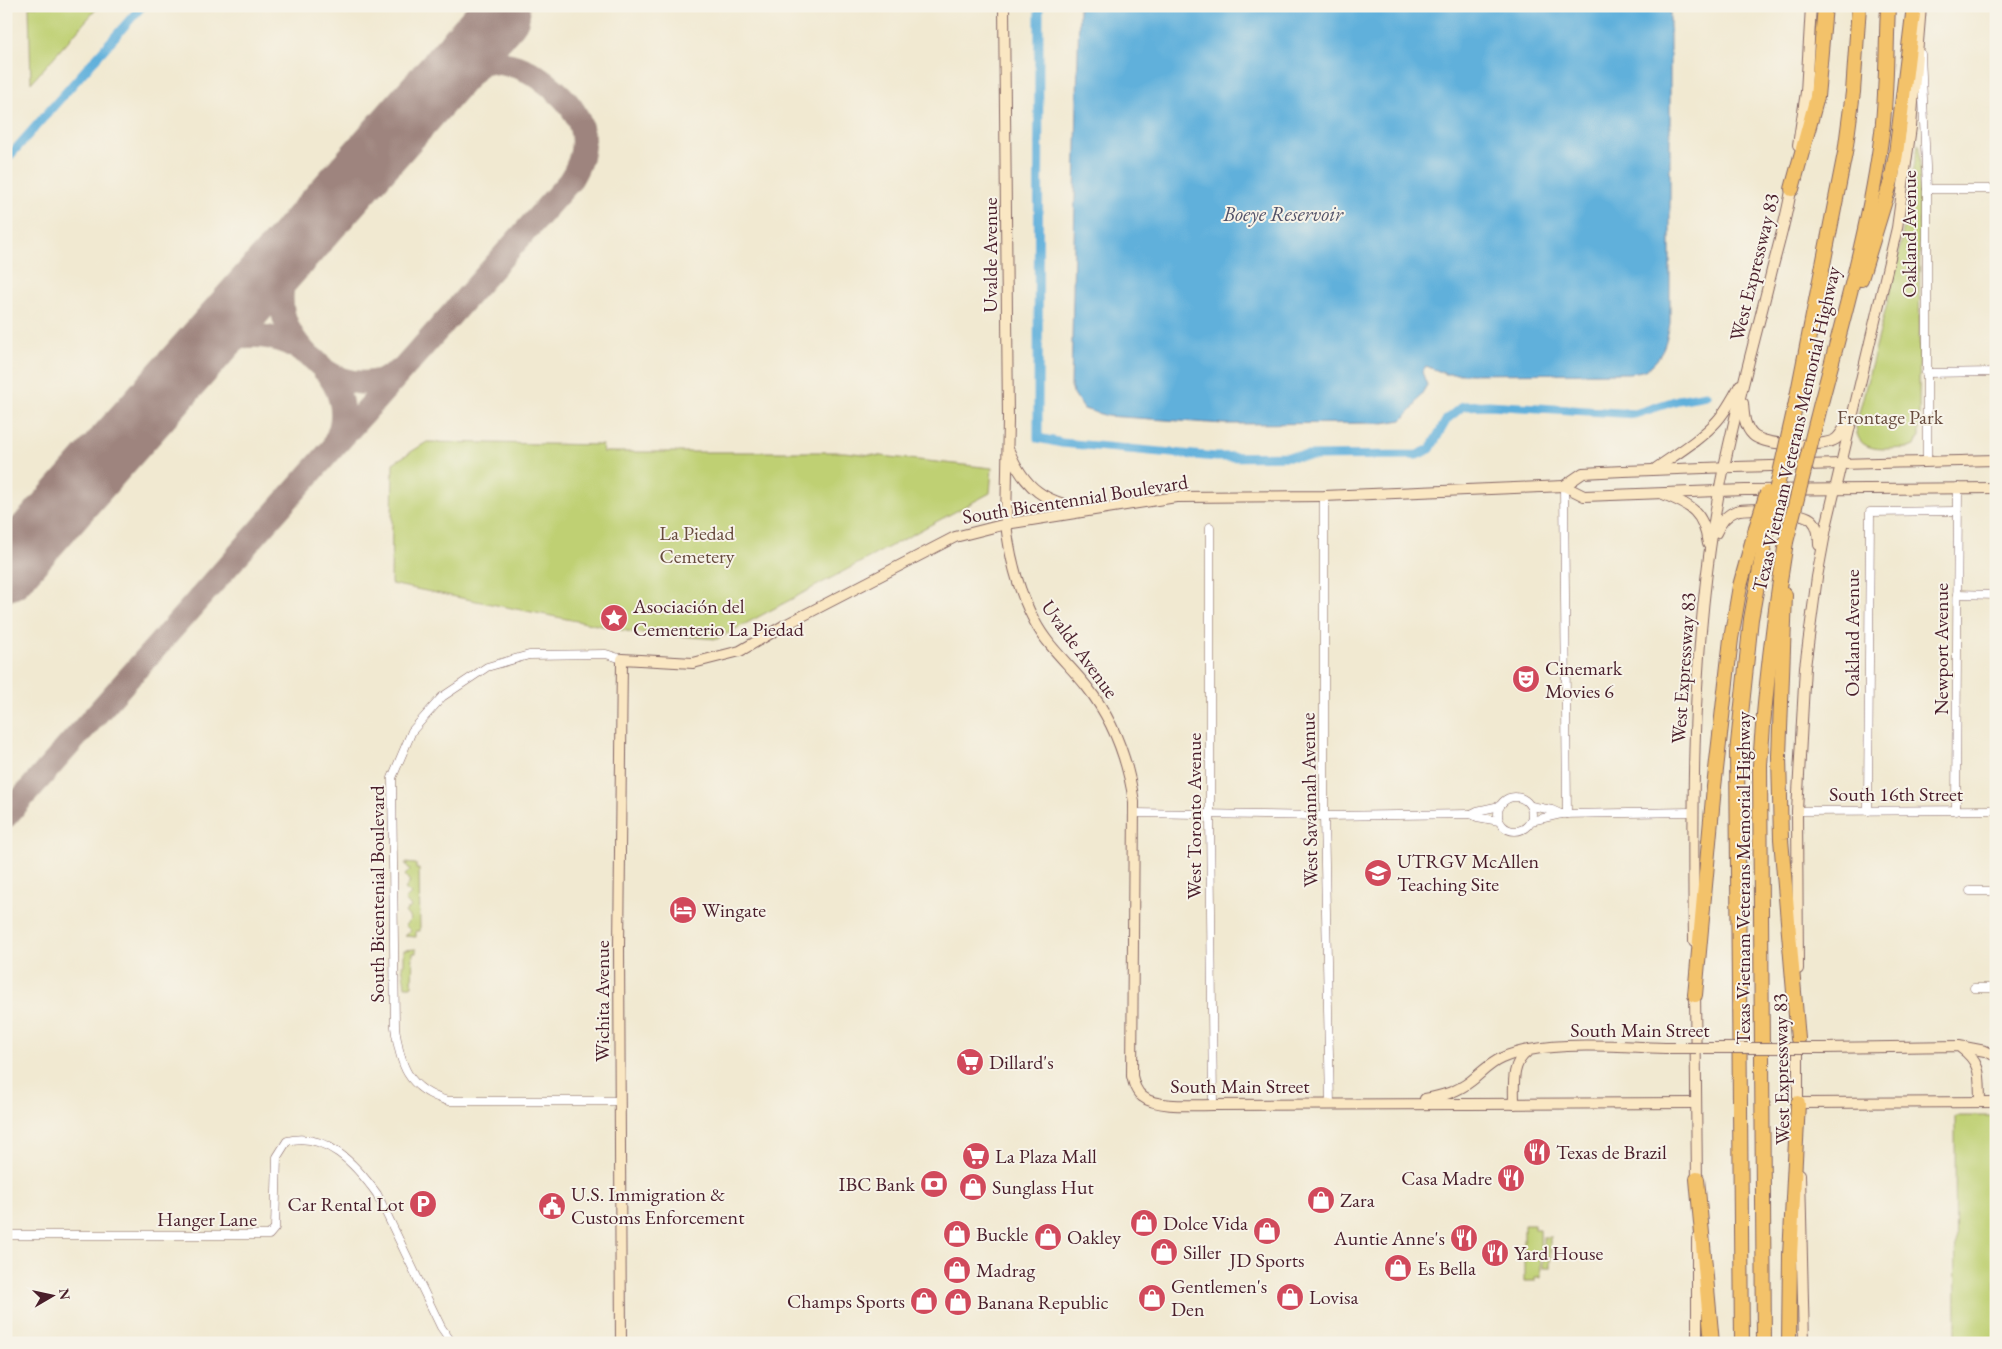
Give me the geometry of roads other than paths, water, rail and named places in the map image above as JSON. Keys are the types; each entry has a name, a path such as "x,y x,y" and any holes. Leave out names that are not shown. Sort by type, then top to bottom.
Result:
{"highway":[{"path":"1792,189 1817,98 1826,6"},
{"name":"Texas Vietnam Veterans Memorial Highway","path":"1742,1343 1737,753 1761,531 1795,407 1845,153 1853,92 1859,6"},
{"name":"Texas Vietnam Veterans Memorial Highway","path":"1764,1343 1760,765 1764,700 1772,625 1786,542 1841,332 1875,176 1882,130 1888,6"},
{"path":"1830,369 1857,291 1891,181 1914,6"},
{"path":"1695,995 1714,787 1731,639 1740,586 1761,531"},
{"path":"1786,542 1779,756 1781,839 1798,1039"},
{"path":"1789,1343 1790,1255 1798,1103"},
{"path":"1697,1179 1712,1343"}],"main road":[{"name":"Uvalde Avenue","path":"1004,6 1008,448 1006,524 1015,576 1036,624 1063,660 1087,686 1109,721 1118,740 1130,781 1134,813 1132,1076 1136,1090 1142,1097"},
{"name":"West Expressway 83","path":"1697,1343 1693,812 1700,632 1720,490 1746,374 1792,189 1806,92 1810,6"},
{"name":"Oakland Avenue","path":"1920,27 1921,6"},
{"name":"West Expressway 83","path":"1804,1343 1798,1103 1797,811 1805,667 1820,561 1835,490 1898,228 1911,126 1920,27"},
{"path":"1655,469 1701,436 1716,422 1730,404 1746,374"},
{"path":"1742,392 1744,418 1747,428 1760,440 1769,442 1822,444 1828,442 1842,433 1852,413"},
{"path":"1008,448 1016,467 1030,485 1045,498 1070,506 1093,510"},
{"name":"South Bicentennial Boulevard","path":"1564,486 1583,473 1655,469 1996,460"},
{"name":"South Bicentennial Boulevard","path":"622,659 693,663 740,651 785,625 955,537 1006,524 1176,497 1324,496 1564,486 1584,496 1720,490 1996,488"},
{"path":"1657,492 1687,505 1698,514 1706,533 1709,563"},
{"path":"1712,544 1724,519 1737,511 1756,509 1806,516 1815,524 1819,535 1820,561"},
{"name":"Wichita Avenue","path":"622,659 618,948 622,1343"},
{"name":"South Main Street","path":"1400,1104 1442,1096 1457,1090 1501,1058 1530,1049 1570,1046 1670,1048 1959,1046 1985,1051 1996,1056"},
{"path":"1959,1046 1971,1055 1977,1063 1980,1102"},
{"path":"1514,1104 1515,1067 1519,1058 1530,1049"},
{"name":"South Main Street","path":"1142,1097 1158,1103 1213,1105 1695,1103"},
{"path":"1798,1103 1996,1102"}],"street":[{"name":"Oakland Avenue","path":"1920,27 1927,189 1927,462"},
{"path":"1927,189 1996,189"},
{"path":"1926,373 1996,372"},
{"path":"1564,486 1564,814"},
{"name":"Newport Avenue","path":"1956,810 1956,511 1958,487"},
{"name":"West Savannah Avenue","path":"1324,496 1324,816 1330,1104"},
{"name":"Oakland Avenue","path":"1868,811 1870,512 1956,511"},
{"name":"West Toronto Avenue","path":"1210,526 1213,1105"},
{"path":"1957,594 1996,594"},
{"name":"South Bicentenial Boulevard","path":"620,1101 448,1101 426,1091 412,1079 398,1054 395,1027 392,778 412,731 442,697 487,667 529,655 606,654 622,659"},
{"path":"1516,797 1526,800 1530,806 1533,814 1531,822 1526,829 1515,832 1504,828 1499,821 1498,813 1500,806 1506,799 1516,797"},
{"path":"1134,813 1324,816 1472,814 1477,811 1500,806"},
{"path":"1530,806 1564,814"},
{"name":"South 16th Street","path":"1797,811 1996,810"},
{"path":"1531,822 1564,814 1693,812"},
{"path":"1472,814 1477,817 1499,821"},
{"path":"1970,891 1996,890"},
{"path":"1974,988 1996,988"},
{"name":"Hanger Lane","path":"6,1236 269,1235 275,1228 276,1157 287,1141 297,1138 309,1139 321,1142 344,1156 362,1174 376,1194 441,1327 452,1343"}],"water":[{"name":"Boeye Reservoir","path":"1079,6 1670,6 1670,323 1661,354 1646,369 1629,373 1446,374 1426,366 1422,372 1427,385 1412,410 1402,420 1383,423 1224,424 1107,416 1084,409 1071,389"}],"waterway":[{"path":"6,160 142,6"},
{"path":"1039,6 1038,438 1062,443 1216,457 1417,455 1430,449 1447,419 1463,406 1489,405 1635,414 1678,400 1706,395"}],"place":[{"name":"Asociación del Cementerio La Piedad","path":"614,618"},
{"name":"Cinemark Movies 6","path":"1526,679"},
{"name":"UTRGV McAllen Teaching Site","path":"1378,873"},
{"name":"Wingate","path":"683,910"},
{"name":"Dillard's","path":"970,1062"},
{"name":"Texas de Brazil","path":"1537,1152"},
{"name":"La Plaza Mall","path":"976,1156"},
{"name":"Casa Madre","path":"1511,1178"},
{"name":"IBC Bank","path":"934,1184"},
{"name":"Sunglass Hut","path":"973,1187"},
{"name":"Zara","path":"1321,1200"},
{"name":"Car Rental Lot","path":"423,1204"},
{"name":"U.S. Immigration & Customs Enforcement","path":"552,1206"},
{"name":"Dolce Vida","path":"1144,1223"},
{"name":"JD Sports","path":"1267,1231"},
{"name":"Buckle","path":"957,1234"},
{"name":"Oakley","path":"1048,1237"},
{"name":"Auntie Anne's","path":"1464,1238"},
{"name":"Siller","path":"1164,1252"},
{"name":"Yard House","path":"1495,1253"},
{"name":"Es Bella","path":"1398,1268"},
{"name":"Madrag","path":"957,1270"},
{"name":"Lovisa","path":"1290,1297"},
{"name":"Gentlemen's Den","path":"1152,1298"},
{"name":"Champs Sports","path":"924,1301"},
{"name":"Banana Republic","path":"958,1302"}],"park label":[{"name":"Frontage Park","path":"1890,417"},
{"name":"La Piedad Cemetery","path":"697,544"}]}
